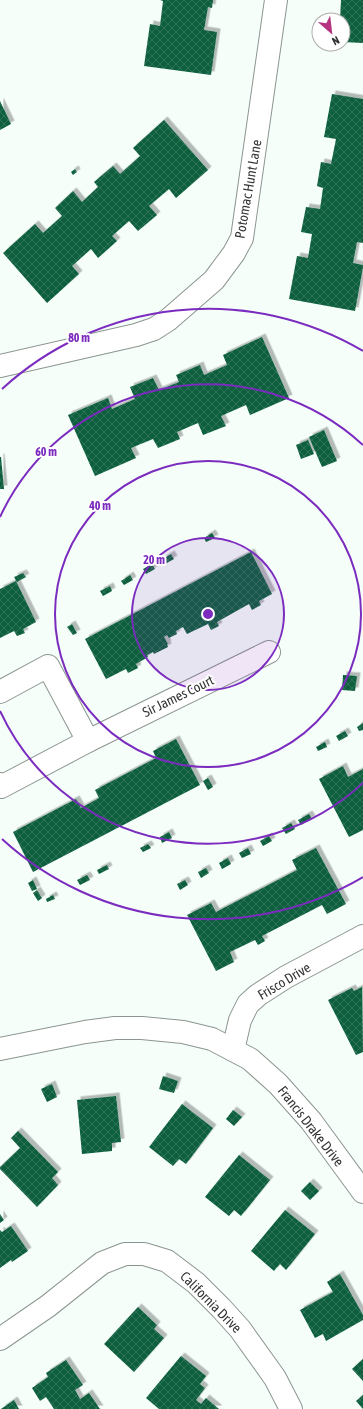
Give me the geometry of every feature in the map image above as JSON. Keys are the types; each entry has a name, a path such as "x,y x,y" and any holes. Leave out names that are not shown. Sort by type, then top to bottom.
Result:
{"street":[{"name":"Potomac Hunt Lane","path":"0,366 136,335 154,328 168,320 214,280 242,238 276,0"},
{"name":"Sir James Court","path":"0,784 2,787 88,741 269,652"},
{"path":"0,692 48,666 88,741"},
{"name":"Frisco Drive","path":"234,1050 240,1020 248,1004 258,995 286,977 363,936"},
{"name":"Francis Drake Drive","path":"0,1049 85,1032 115,1028 142,1028 184,1032 212,1039 250,1059 278,1084 311,1121 363,1192"},
{"name":"California Drive","path":"0,1339 48,1306 102,1262 126,1254 144,1254 167,1261 196,1283 222,1308 240,1329 276,1378 291,1409"}],"building":[{"path":"160,0 213,0 212,8 208,7 204,30 217,32 211,75 144,66 150,24 160,26 163,1"},
{"path":"341,0 363,0 363,43 351,42 351,12 340,12"},
{"path":"332,94 363,99 363,243 357,242 353,263 363,265 363,267 355,311 289,299 297,256 308,258 312,234 301,232 306,207 320,209 323,188 317,186 321,162 331,164 336,139 324,137"},
{"path":"0,101 11,124 0,130"},
{"path":"164,120 208,170 176,198 169,189 149,206 157,215 138,231 129,221 112,236 117,241 98,258 91,249 72,266 79,274 47,303 3,253 35,224 43,233 62,216 55,208 73,191 82,202 98,187 94,182 113,166 120,174 140,156 133,148"},
{"path":"75,169 77,172 73,175 71,172"},
{"path":"262,337 289,398 250,415 246,405 221,416 226,426 203,435 198,423 177,432 180,439 158,448 153,439 131,448 136,458 95,476 68,415 108,398 112,409 135,399 130,387 153,378 159,390 179,382 176,375 200,365 204,375 227,365 223,355"},
{"path":"324,430 337,461 322,467 309,437"},
{"path":"308,440 314,454 301,459 296,445"},
{"path":"1,457 4,489 0,489"},
{"path":"212,533 215,538 206,542 204,538"},
{"path":"251,552 272,594 259,601 261,605 252,610 249,604 217,622 219,626 211,630 208,624 187,634 183,627 176,631 177,634 169,638 167,635 164,637 168,647 154,654 153,652 147,655 148,657 136,664 138,668 128,673 126,669 106,679 85,639"},
{"path":"171,554 174,559 165,564 163,559"},
{"path":"152,564 155,569 146,574 143,569"},
{"path":"23,573 26,577 17,582 14,577"},
{"path":"130,575 133,580 124,585 121,581"},
{"path":"16,581 36,622 23,629 25,633 17,636 14,631 0,638 0,589"},
{"path":"110,586 112,591 103,596 100,591"},
{"path":"72,624 77,633 73,635 67,627"},
{"path":"343,675 357,676 355,691 342,690"},
{"path":"363,723 363,730 359,731 357,727"},
{"path":"345,731 348,736 339,741 336,736"},
{"path":"176,739 200,785 33,872 13,832 76,799 81,808 99,798 95,790 156,758 153,751"},
{"path":"325,742 327,747 318,751 316,747"},
{"path":"343,766 348,777 363,769 363,830 349,837 319,779"},
{"path":"208,778 213,787 208,790 203,781"},
{"path":"309,814 312,819 301,825 298,820"},
{"path":"291,823 295,829 286,834 282,828"},
{"path":"169,832 172,838 162,843 160,837"},
{"path":"269,836 272,841 263,846 260,841"},
{"path":"148,844 151,848 143,852 140,848"},
{"path":"248,848 251,854 242,858 239,853"},
{"path":"316,848 346,904 327,914 322,905 262,936 265,941 258,945 255,940 230,952 234,962 216,971 187,915 211,903 216,912 297,870 292,860"},
{"path":"228,858 231,864 222,869 219,863"},
{"path":"107,865 109,869 99,874 97,870"},
{"path":"206,868 209,873 201,878 198,872"},
{"path":"87,875 90,880 80,885 77,880"},
{"path":"33,880 37,889 32,891 28,883"},
{"path":"185,880 188,885 180,890 177,884"},
{"path":"37,890 42,898 38,901 33,893"},
{"path":"53,895 55,899 47,902 46,899"},
{"path":"362,987 363,1052 356,1055 328,1000 352,988 354,991"},
{"path":"163,1076 178,1081 174,1093 159,1089"},
{"path":"52,1084 57,1097 47,1102 41,1089"},
{"path":"116,1096 121,1142 112,1143 112,1151 82,1154 77,1100"},
{"path":"182,1104 213,1128 186,1164 179,1159 173,1166 149,1147"},
{"path":"233,1110 242,1117 234,1126 226,1119"},
{"path":"18,1131 58,1172 52,1178 58,1185 37,1207 0,1169 0,1167 20,1148 11,1138"},
{"path":"239,1155 270,1180 241,1216 234,1210 229,1216 205,1197"},
{"path":"310,1182 319,1191 310,1200 301,1191"},
{"path":"285,1210 315,1234 286,1270 280,1264 274,1271 251,1251"},
{"path":"0,1214 4,1220 0,1223"},
{"path":"11,1226 28,1251 0,1268 0,1230 2,1232"},
{"path":"340,1274 363,1315 363,1320 326,1341 323,1334 315,1338 300,1310 333,1292 327,1282"},
{"path":"138,1307 157,1325 154,1329 164,1338 134,1372 104,1344"},
{"path":"181,1356 206,1376 200,1384 205,1388 196,1400 201,1404 206,1398 219,1409 159,1409 146,1398"},
{"path":"363,1359 363,1381 352,1369"},
{"path":"66,1360 83,1385 75,1390 80,1399 89,1393 100,1409 54,1409 46,1397 40,1401 32,1388 48,1377 46,1373"},
{"path":"363,1395 363,1409 356,1401"},
{"path":"14,1400 19,1409 1,1409"}]}
